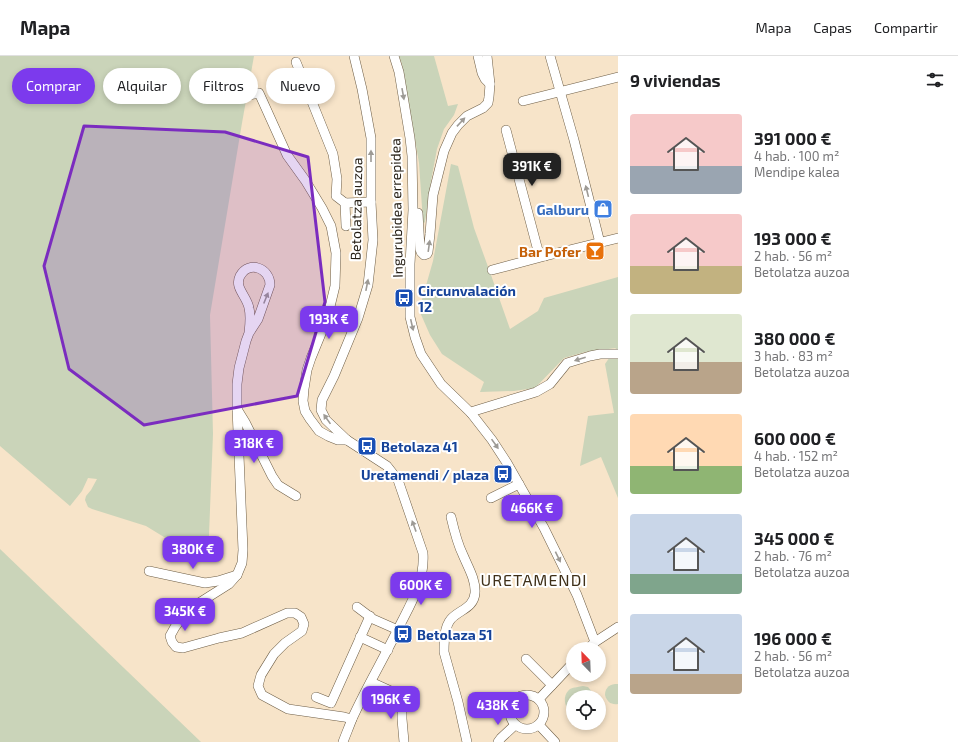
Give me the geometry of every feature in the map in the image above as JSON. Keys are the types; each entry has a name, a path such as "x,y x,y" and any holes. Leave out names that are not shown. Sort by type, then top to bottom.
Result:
{"street":[{"name":"Betolatza auzoa","path":"344,742 352,719 398,630 418,587 424,564 423,553 398,480 387,466 347,440 326,420 321,410 322,400 334,376 358,318 368,285 373,240 371,202 371,138 354,56"},
{"name":"Ingurubidea errepidea","path":"394,56 399,72 412,156 413,210 410,264 410,317 415,337 421,354 441,384 471,413 492,440 507,463 544,528 577,595 596,642"},
{"path":"478,56 484,79 490,84"},
{"path":"412,175 416,189 420,249 424,255 428,252 433,195 444,151 452,133 458,125 467,116 483,108 488,103 490,84 487,56"},
{"path":"550,56 574,140 600,243"},
{"path":"296,62 333,154 337,179 336,196 346,203 371,202"},
{"path":"523,102 618,77"},
{"name":"Betolatza auzoa","path":"258,93 287,155 305,180 331,226 336,253 335,286 326,319 306,370 303,401 305,411 319,431 338,440 347,440"},
{"path":"506,130 537,247 539,253 545,256"},
{"path":"346,203 346,226"},
{"path":"492,270 618,238"},
{"path":"249,333 250,309 239,289 238,282 243,272 249,268 259,268 268,274 270,285 258,319 249,333 242,353 237,384 243,550 242,563 237,575 229,584 191,608 183,616 170,636 176,647 183,648 242,633 287,612 295,613 301,617 304,624 302,631 285,643 274,654 261,675 258,686 262,695 288,709 352,719"},
{"path":"471,413 536,392 550,384 567,363 600,354 618,354"},
{"path":"237,408 278,485 296,496"},
{"path":"491,498 519,484"},
{"path":"451,517 462,555 468,565 474,582 475,593 472,602 467,608 451,619 447,626 444,644 444,652 457,696 467,742"},
{"path":"149,571 205,583 218,581 237,575"},
{"path":"357,606 372,619 398,630"},
{"path":"316,697 331,704 370,616"},
{"path":"596,642 618,627"},
{"path":"360,637 388,650"},
{"path":"526,659 552,685"},
{"path":"539,699 566,670"},
{"path":"371,682 402,696 404,742"},
{"path":"524,695 530,695 539,699 543,706 544,716 539,725 528,730 522,729 515,725 510,717 509,711 514,700 524,695"},
{"path":"498,742 515,725"},
{"path":"539,725 555,742"}],"highlighted area":[{"path":"84,126 225,132 308,157 325,302 297,396 144,425 69,369 44,266"}],"green space":[{"path":"0,56 254,56 252,68 189,68 189,104 245,104 210,315 213,434 208,560 177,545 146,526 88,507 85,500 86,496 97,479 88,478 82,491 70,506 0,446"},
{"path":"399,56 434,56 448,106 458,104 454,115 444,129 437,149 424,223 419,163 402,64"},
{"path":"451,164 458,166 474,228 510,329 538,311 544,298 618,277 618,498 601,457 580,466 588,416 614,413 605,364 616,348 585,352 564,358 535,388 514,391 480,392 484,382 442,354 430,335 419,310 433,261"},
{"path":"0,549 201,742 0,742"},
{"path":"618,684 618,704 613,704 607,700 606,691 610,685"},
{"path":"583,686 588,687 590,690 569,690 575,687"}],"place":[{"name":"Galburu","path":"603,209"},
{"name":"Bar Pofer","path":"595,251"},
{"name":"Circunvalación 12","path":"404,298"},
{"name":"Betolaza 41","path":"367,446"},
{"name":"Uretamendi / plaza","path":"503,474"},
{"name":"Betolaza 51","path":"403,634"}],"district":[{"name":"URETAMENDI","path":"534,579"}]}
